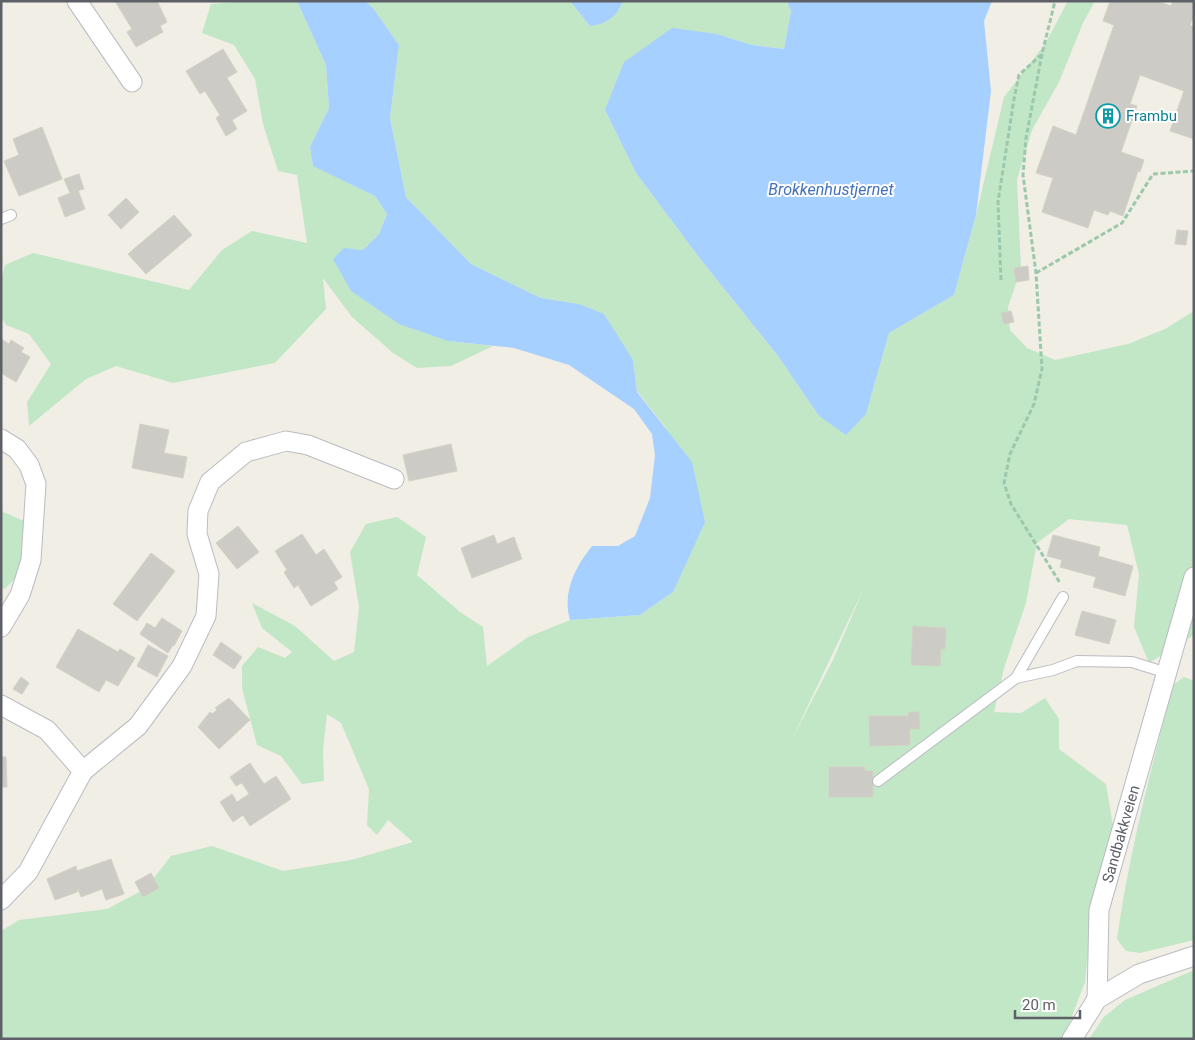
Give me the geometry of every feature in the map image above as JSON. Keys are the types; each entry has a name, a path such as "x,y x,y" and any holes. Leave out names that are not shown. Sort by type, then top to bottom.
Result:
{"street":[{"path":"77,1 132,82"},
{"path":"1,439 17,449 29,466 36,484 31,560 20,595 1,627"},
{"path":"1,900 28,872 83,771 138,726 182,666 206,616 209,574 197,534 198,511 210,482 246,452 286,441 308,445 394,479"},
{"name":"Sandbakkveien","path":"1096,999 1099,910 1194,577"},
{"path":"1,706 47,730 83,771"},
{"name":"Sandbakkveien","path":"1072,1039 1096,999 1139,974 1194,956"}],"lane":[{"path":"878,781 1016,678 1063,598"},
{"path":"1016,678 1053,670 1077,661 1132,662 1167,673"}],"path":[{"path":"1055,1 1042,54 1026,138 1022,175 1036,273 1042,346 1041,376 1034,404 1010,454 1004,483 1011,504 1061,585 1063,598"},
{"path":"1000,280 998,202 1014,99 1019,75 1042,54"},
{"path":"1036,273 1122,223 1153,174 1194,170"}],"green space":[{"path":"251,1 297,1 326,65 329,108 310,147 313,165 375,196 387,214 379,234 363,250 344,249 448,341 493,346 451,366 417,368 393,353 352,317 323,278 326,309 275,363 173,383 116,366 86,379 29,426 27,402 51,364 29,334 6,325 1,316 1,282 5,265 33,253 189,290 222,250 252,231 307,243 297,175 278,171 263,124 255,79 234,45 202,33 211,4"},
{"path":"365,1 570,1 590,26 619,10 623,1 787,1 791,11 784,49 752,45 717,34 605,110 636,173 701,260 778,356 819,416 866,414 889,333 954,295 976,215 1004,97 1045,44 1068,1 1095,1 1083,23 1059,82 1032,130 1017,180 1021,269 1008,307 1010,330 1027,348 1055,360 1128,344 1165,329 1194,311 1194,635 1149,663 1134,627 1139,574 1127,525 1069,519 1037,543 1026,603 1004,668 994,712 1021,713 1045,698 1059,719 1059,749 1106,784 1113,826 1093,901 1085,982 1066,1032 1061,1039 1,1039 1,931 19,920 107,909 145,889 171,856 212,846 283,871 351,860 413,842 388,820 377,835 367,825 369,789 341,723 327,714 323,750 324,781 302,784 281,756 257,745 242,688 242,666 258,647 285,658 292,652 262,628 252,603 295,626 334,661 354,652 359,607 350,552 366,524 397,517 426,537 417,575 460,612 483,627 487,666 528,637 570,620 640,615 673,592 666,428 637,391 633,360 579,304 541,298 471,264 406,197 390,118 399,45 373,8","holes":["864,588 833,660 791,741"]},
{"path":"1,511 40,528 35,557 5,589 1,587"},
{"path":"1184,677 1194,681 1194,940 1140,953 1126,951 1117,939 1134,843 1173,685"},
{"path":"1194,970 1194,1039 1089,1039 1104,1017 1125,1000"}],"water":[{"path":"297,1 365,1 373,8 399,45 390,118 406,197 471,264 541,298 579,304 604,314 633,360 637,392 692,462 705,522 673,592 640,615 570,620 568,600 575,572 592,546 618,546 635,536 650,498 655,455 652,434 634,409 569,365 514,348 448,341 399,324 351,291 333,259 344,248 363,250 379,234 387,214 375,196 313,166 310,147 329,108 326,65"},
{"path":"570,1 623,1 621,7 610,19 590,26"},
{"name":"Brokkenhustjernet","path":"787,1 992,1 984,21 991,91 976,215 954,295 889,333 866,414 846,435 819,416 778,356 701,260 636,173 605,110 624,62 672,28 717,34 752,45 784,49 791,11"}],"building":[{"path":"115,1 157,1 167,22 160,26 163,32 136,47 127,32 132,29"},
{"name":"Frambu","path":"1110,1 1156,1 1171,6 1173,1 1194,1 1194,15 1190,25 1194,27 1194,139 1170,131 1184,91 1140,75 1130,104 1137,106 1121,152 1144,160 1140,172 1138,171 1123,216 1110,211 1108,215 1094,210 1088,228 1042,212 1053,178 1036,173 1053,126 1076,135 1114,25 1103,21"},
{"path":"223,49 237,72 227,78 247,111 232,120 237,129 226,136 216,118 220,115 205,91 200,94 186,71"},
{"path":"42,127 62,179 19,196 4,161 19,155 13,139"},
{"path":"79,174 84,189 70,193 64,179"},
{"path":"78,190 85,209 65,217 58,198"},
{"path":"126,198 139,212 121,229 108,215"},
{"path":"174,215 192,235 146,274 128,254"},
{"path":"1177,230 1188,231 1186,245 1175,244"},
{"path":"1028,266 1029,280 1016,282 1014,268"},
{"path":"1011,311 1014,322 1004,324 1001,313"},
{"path":"1,339 9,344 11,340 24,348 21,352 30,357 16,382 1,373"},
{"path":"140,424 169,430 164,453 187,457 183,478 132,468"},
{"path":"451,444 457,471 409,481 403,455"},
{"path":"238,526 259,552 237,569 216,543"},
{"path":"302,534 316,555 324,549 342,577 334,582 338,589 311,606 298,585 294,588 284,572 287,570 275,551"},
{"path":"494,535 497,544 514,537 522,559 472,578 461,548"},
{"path":"1053,535 1100,547 1098,556 1133,566 1125,596 1093,587 1096,577 1060,567 1062,560 1047,556"},
{"path":"151,553 175,571 137,621 113,604"},
{"path":"1082,611 1116,620 1109,644 1075,635"},
{"path":"162,618 182,631 168,653 140,634 147,623 155,628"},
{"path":"913,626 946,628 945,649 941,649 940,666 911,665"},
{"path":"78,629 118,652 120,649 135,658 118,686 106,680 99,692 56,667"},
{"path":"221,642 242,657 234,669 213,655"},
{"path":"148,645 168,656 157,677 137,666"},
{"path":"21,677 29,683 22,694 13,689"},
{"path":"229,698 250,720 219,749 198,727 210,712 212,714 217,710 215,708"},
{"path":"909,712 919,712 920,729 910,729 910,745 870,746 869,716 908,716"},
{"path":"1,757 6,757 7,787 1,787"},
{"path":"250,763 264,784 276,776 291,799 250,826 243,815 233,822 220,802 232,794 237,802 249,794 242,783 236,786 230,777"},
{"path":"829,767 865,767 865,771 873,771 873,797 829,797"},
{"path":"111,859 124,894 106,900 102,889 81,897 78,889 77,892 55,900 47,879 76,866 77,871"},
{"path":"151,873 159,888 143,897 135,882"}],"place":[{"name":"Frambu","path":"1108,116"}]}
